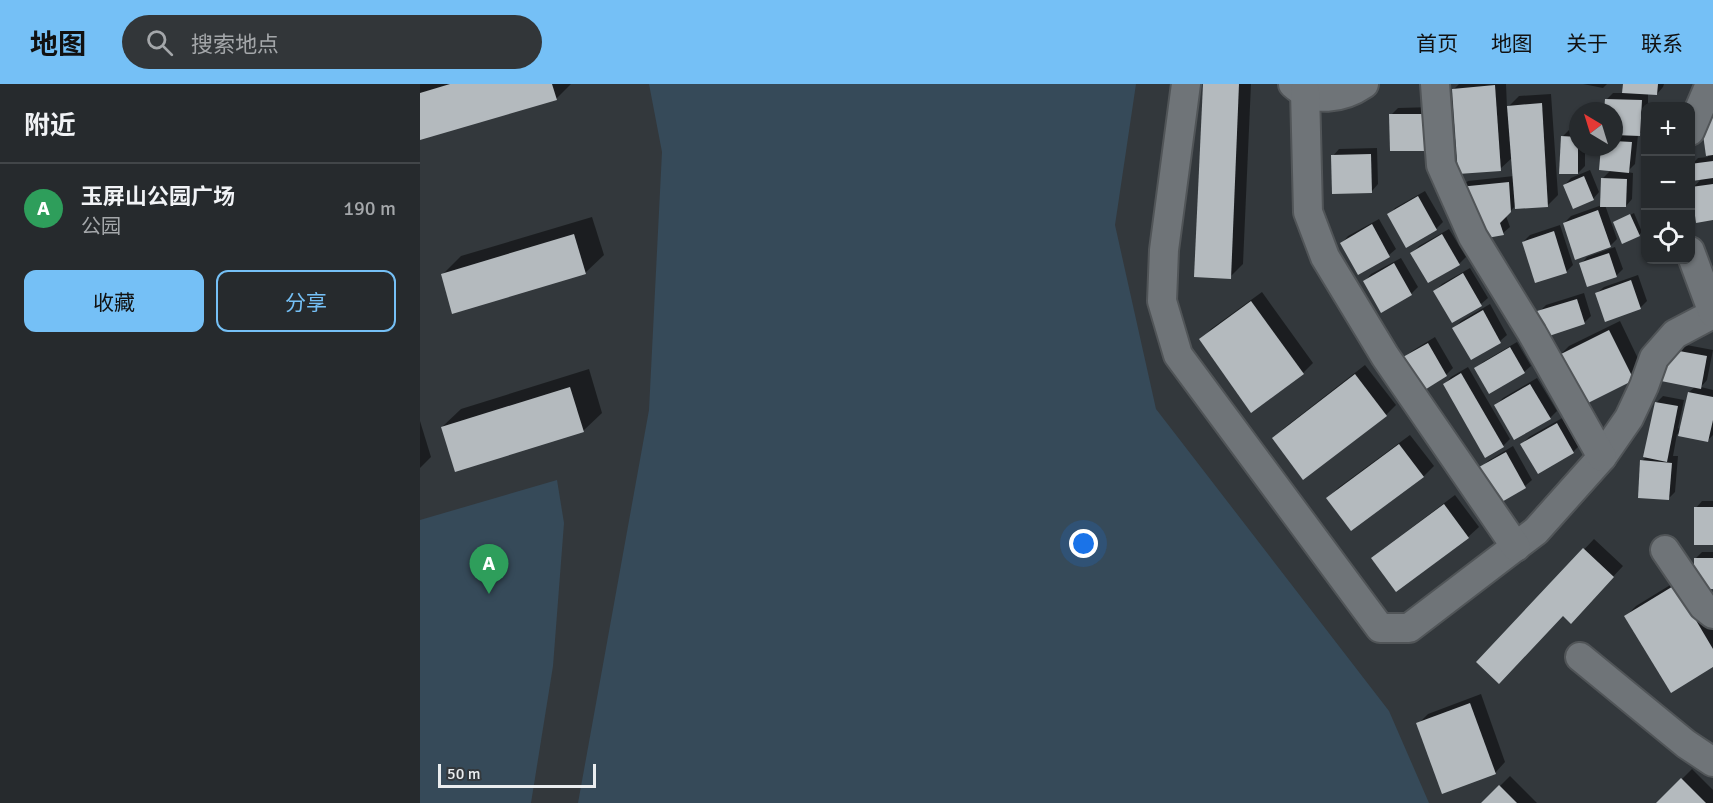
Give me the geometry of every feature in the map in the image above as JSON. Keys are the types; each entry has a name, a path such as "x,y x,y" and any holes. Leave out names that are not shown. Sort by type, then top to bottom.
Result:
{"street":[{"path":"1186,84 1164,250 1162,301 1178,356 1380,628 1409,628 1516,547 1536,531 1602,457 1629,418 1654,358 1675,334 1713,313 1695,264"},
{"path":"1299,88 1314,96 1329,98 1350,94 1364,84"},
{"path":"1435,84 1441,165 1473,237 1532,333 1602,457"},
{"path":"1695,119 1710,84"},
{"path":"1299,88 1308,212 1325,257 1385,356 1516,547"},
{"path":"1665,550 1703,606 1713,614"},
{"path":"1580,657 1686,744 1713,762"}],"shaded area":[{"path":"649,84 1136,84 1115,225 1156,409 1389,711 1429,803 578,803 649,410 662,152"},
{"path":"557,480 564,523 553,666 531,803 420,803 420,520"}],"building":[{"path":"450,84 552,84 557,100 420,140 420,93"},
{"path":"1203,84 1239,84 1231,279 1194,277"},
{"path":"1623,84 1658,84 1657,95 1622,93"},
{"path":"1495,85 1501,171 1458,174 1452,89"},
{"path":"1605,99 1642,100 1640,136 1623,135 1623,102 1605,102"},
{"path":"1542,103 1548,207 1515,209 1507,106"},
{"path":"1389,114 1428,114 1429,151 1390,151"},
{"path":"1713,118 1713,155 1706,156 1701,120"},
{"path":"1561,136 1569,136 1569,156 1578,156 1578,174 1559,174"},
{"path":"1623,142 1632,142 1629,173 1599,170 1600,156 1623,156"},
{"path":"1371,154 1372,193 1332,194 1331,155"},
{"path":"1713,161 1713,178 1695,181 1695,163"},
{"path":"1584,176 1594,200 1573,209 1563,185"},
{"path":"1601,178 1627,179 1626,207 1600,207"},
{"path":"1509,182 1511,212 1500,223 1504,235 1487,238 1459,187"},
{"path":"1713,184 1713,220 1696,223 1695,186"},
{"path":"1418,196 1437,230 1406,248 1387,214"},
{"path":"1598,210 1611,247 1575,260 1563,223"},
{"path":"1630,214 1640,236 1622,244 1613,222"},
{"path":"1372,224 1390,257 1358,275 1340,243"},
{"path":"1554,231 1567,273 1535,283 1522,242"},
{"path":"574,234 586,274 452,314 441,274"},
{"path":"1442,234 1460,265 1428,283 1410,253"},
{"path":"1609,253 1617,277 1587,287 1579,263"},
{"path":"1394,263 1412,295 1381,313 1363,281"},
{"path":"1463,273 1482,306 1452,323 1433,291"},
{"path":"1631,280 1641,309 1605,322 1595,293"},
{"path":"1577,299 1585,324 1546,337 1537,311"},
{"path":"1251,301 1304,374 1251,413 1199,339"},
{"path":"1483,310 1501,343 1471,360 1452,328"},
{"path":"1609,330 1634,380 1582,406 1557,356"},
{"path":"1428,343 1447,376 1423,391 1403,357"},
{"path":"1510,347 1525,373 1489,394 1474,368"},
{"path":"1668,349 1707,356 1701,389 1661,381"},
{"path":"1461,373 1504,447 1485,458 1443,384"},
{"path":"1355,374 1387,416 1303,480 1272,438"},
{"path":"1530,384 1551,419 1514,440 1494,405"},
{"path":"570,387 584,432 455,472 441,427"},
{"path":"1688,392 1713,397 1713,420 1708,442 1678,436"},
{"path":"1655,402 1678,406 1667,462 1643,457"},
{"path":"1557,423 1574,453 1538,474 1520,444"},
{"path":"1399,444 1424,477 1351,531 1326,498"},
{"path":"1506,452 1526,488 1500,503 1479,467"},
{"path":"1640,460 1672,463 1669,500 1638,498"},
{"path":"1444,504 1469,538 1396,592 1371,558"},
{"path":"1694,507 1713,507 1713,545 1694,545"},
{"path":"1583,548 1614,577 1571,624 1563,616 1499,684 1476,662"},
{"path":"1694,558 1713,558 1713,589 1694,590"},
{"path":"1675,585 1713,649 1713,667 1671,693 1624,616"},
{"path":"1470,703 1496,774 1442,794 1416,723"},
{"path":"1681,778 1706,803 1656,803"},
{"path":"1499,785 1517,803 1481,803"}],"place":[{"name":"玉屏山公园广场","path":"489,594"}]}
